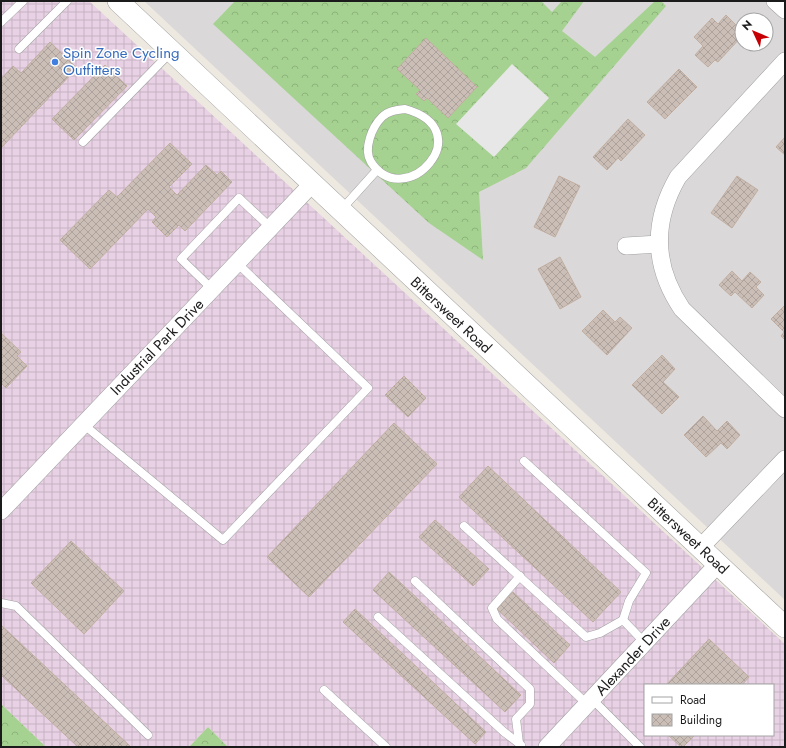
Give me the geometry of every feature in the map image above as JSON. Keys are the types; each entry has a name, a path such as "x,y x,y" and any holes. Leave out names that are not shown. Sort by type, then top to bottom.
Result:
{"street":[{"path":"775,1 785,10"},
{"name":"Bittersweet Road","path":"126,6 171,51 312,184 785,627"},
{"path":"785,61 678,177 668,194 663,209 659,244 660,258 665,278 673,296 682,309 785,409"},
{"name":"Industrial Park Drive","path":"1,511 312,184"},
{"path":"626,246 659,244"},
{"path":"700,548 785,459"},
{"name":"Alexander Drive","path":"547,747 718,564"}],"lane":[{"path":"1,22 23,1"},
{"path":"19,49 67,1"},
{"path":"83,142 171,51"},
{"path":"404,109 416,112 427,119 434,128 438,139 438,148 433,159 426,168 408,177 397,178 386,176 377,170 370,160 368,148 370,136 382,117 393,111 404,109"},
{"path":"340,210 377,170"},
{"path":"212,289 181,259 239,198 270,227"},
{"path":"83,424 223,540 368,388 237,263"},
{"path":"464,526 586,637 600,633 623,620 629,601 646,573 524,461"},
{"path":"520,576 492,608 498,619 640,747"},
{"path":"415,581 530,689 530,704 516,719 521,745"},
{"path":"1,602 16,606 148,735"},
{"path":"378,617 504,732 521,745"},
{"path":"623,620 645,643"},
{"path":"324,690 386,747"}],"shaded area":[{"path":"1,1 89,1 785,644 785,747 228,747 208,727 189,747 46,747 1,704"},
{"path":"144,1 785,1 785,600"},
{"path":"512,64 549,98 494,157 456,124"}],"green space":[{"path":"235,1 541,1 552,12 562,1 584,1 562,31 595,57 655,1 661,1 666,6 526,168 479,192 483,260 429,223 213,24"},
{"path":"1,704 46,747 1,747"},
{"path":"208,727 228,747 189,747"}],"building":[{"path":"726,15 734,23 734,45 718,62 715,60 708,67 695,55 703,46 694,37 712,18 718,24"},
{"path":"426,38 477,87 448,118 427,98 424,101 416,94 420,90 397,69"},
{"path":"50,42 77,68 1,148 1,79 13,66 21,73"},
{"path":"105,65 127,86 74,140 52,119"},
{"path":"679,69 697,87 665,119 647,102"},
{"path":"628,119 645,135 621,161 618,158 607,170 593,157"},
{"path":"785,137 785,155 776,147"},
{"path":"170,143 192,164 169,187 177,195 206,165 217,175 221,171 232,182 185,231 179,225 167,237 152,222 156,217 148,209 90,269 60,240 109,190 117,197"},
{"path":"559,176 580,186 555,237 534,227"},
{"path":"737,176 758,190 732,228 711,213"},
{"path":"560,257 581,297 560,309 538,269"},
{"path":"732,271 742,281 750,272 761,282 756,287 764,295 752,308 735,292 731,296 719,285"},
{"path":"785,305 785,340 781,336 784,332 771,319"},
{"path":"603,310 615,322 620,317 632,328 607,355 582,331"},
{"path":"1,333 21,352 17,356 27,366 6,388 1,383"},
{"path":"662,355 675,369 663,382 679,397 662,414 632,385"},
{"path":"404,376 426,398 408,417 385,395"},
{"path":"703,416 717,431 727,421 740,435 727,449 721,443 706,457 684,435"},
{"path":"394,423 437,464 309,597 267,557"},
{"path":"488,466 621,592 593,622 459,497"},
{"path":"435,520 489,569 473,586 419,537"},
{"path":"71,541 124,591 84,634 31,583"},
{"path":"389,572 521,695 505,712 373,590"},
{"path":"513,592 570,645 554,663 497,609"},
{"path":"355,609 486,732 475,744 343,622"},
{"path":"1,625 131,747 78,747 1,675"},
{"path":"709,639 749,677 743,684 667,684"},
{"path":"669,736 694,736 683,747 681,747"}],"place":[{"name":"Spin Zone Cycling Outfitters","path":"55,62"}]}
